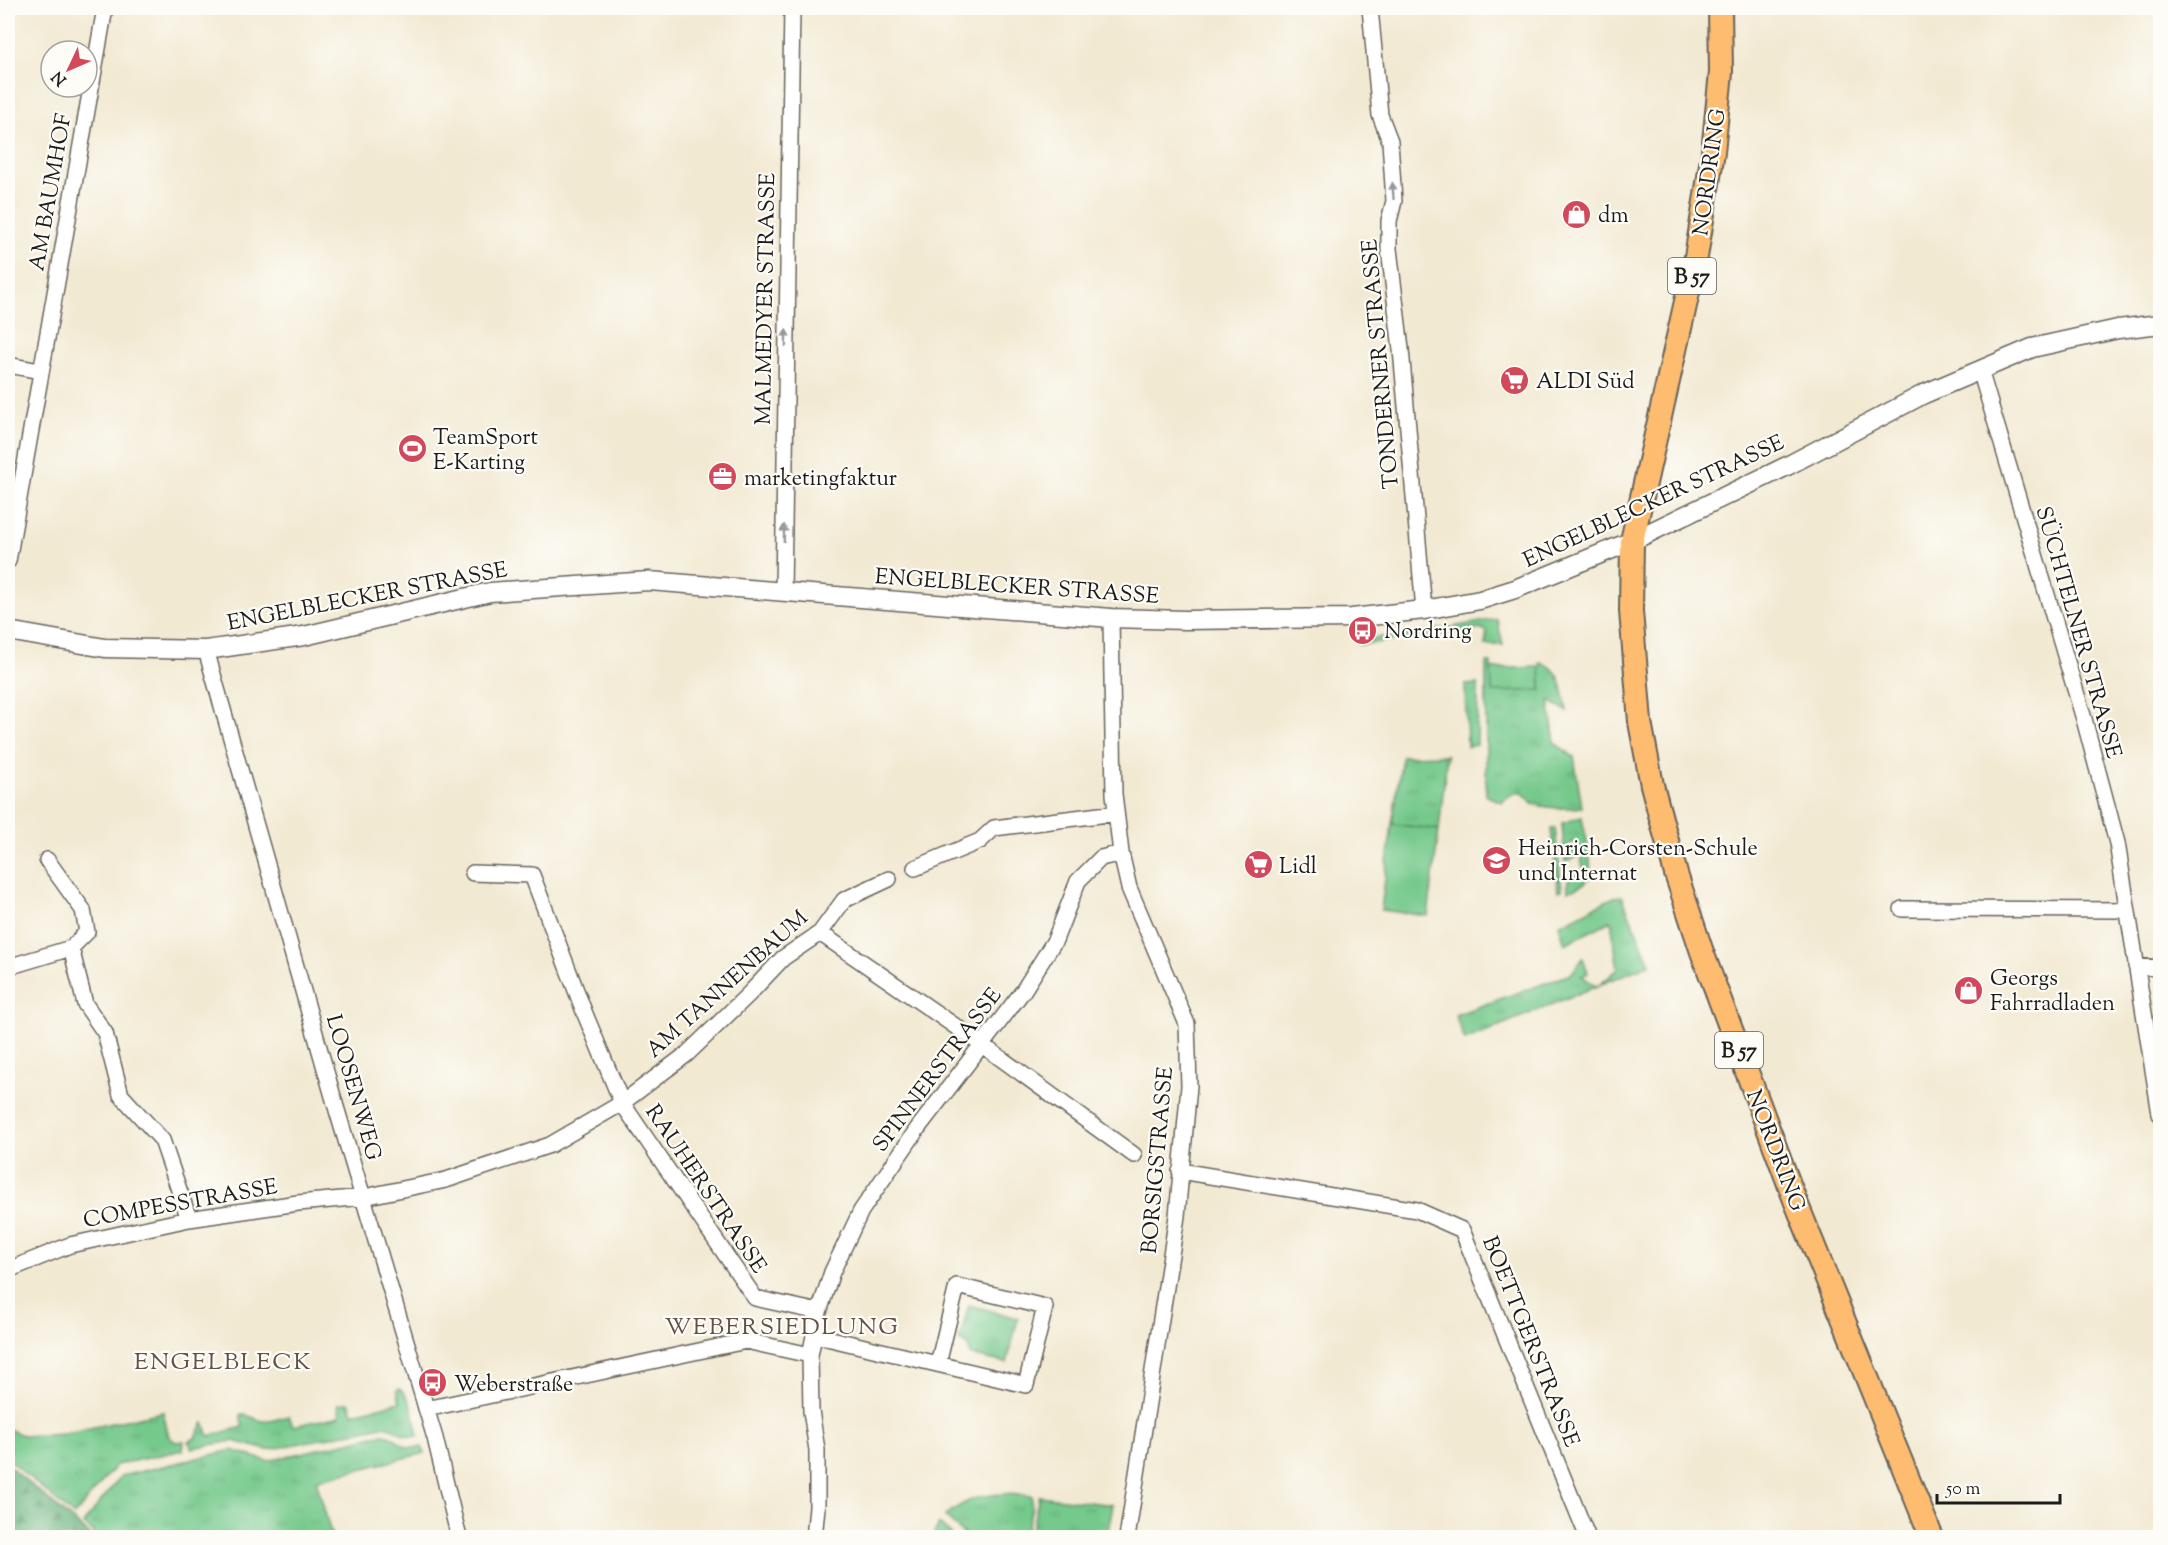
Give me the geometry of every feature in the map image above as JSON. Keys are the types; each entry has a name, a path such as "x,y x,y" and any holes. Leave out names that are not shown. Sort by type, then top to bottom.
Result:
{"main road":[{"name":"NORDRING","path":"1720,8 1721,72 1713,152 1696,257 1632,541 1631,611 1640,722 1652,785 1682,893 1702,952 1795,1200 1932,1538"}],"street":[{"name":"AM BAUMHOF","path":"8,561 105,8"},
{"name":"MALMEDYER STRASSE","path":"783,592 792,8"},
{"name":"TONDERNER STRASSE","path":"1370,8 1380,115 1390,141 1394,201 1389,221 1389,249 1401,349 1424,610"},
{"name":"ENGELBLECKER STRASSE","path":"8,631 105,648 206,650 304,636 490,592 649,581 1111,618 1185,620 1352,618 1424,610 1480,600 1515,589 1632,541 1787,466 1924,394 2032,348 2118,329 2160,324"},
{"path":"8,365 40,371"},
{"name":"SÜCHTELNER STRASSE","path":"1980,369 2084,719 2116,843 2160,1114"},
{"name":"BORSIGSTRASSE","path":"1111,618 1116,813 1121,853 1129,888 1187,1024 1189,1086 1177,1216 1127,1538"},
{"name":"LOOSENWEG","path":"206,650 336,1107 426,1409 459,1530 459,1538"},
{"path":"915,868 980,841 994,828 1116,813"},
{"name":"SPINNERSTRASSE","path":"814,1538 817,1507 817,1450 811,1412 810,1355 819,1312 832,1272 861,1210 918,1128 1023,990 1055,940 1078,881 1101,858 1121,853"},
{"path":"8,967 71,948 87,932 83,910 47,860"},
{"path":"473,873 532,875 622,1102"},
{"name":"AM TANNENBAUM","path":"364,1197 446,1180 550,1145 622,1102 687,1054 749,994 783,957 820,933 844,900 889,879"},
{"path":"1902,909 2127,910"},
{"path":"820,933 981,1044 1134,1155"},
{"path":"71,948 85,1004 105,1033 122,1095 162,1140 189,1219"},
{"path":"2136,966 2160,968"},
{"name":"RAUHERSTRASSE","path":"622,1102 755,1298 819,1312"},
{"name":"BOETTGERSTRASSE","path":"1180,1171 1417,1210 1462,1230 1588,1538"},
{"name":"COMPESSTRASSE","path":"8,1270 70,1245 189,1219 298,1203 364,1197"},
{"path":"814,1335 1026,1385 1045,1307 957,1286 938,1364"},
{"path":"426,1409 746,1341 810,1355"}],"green space":[{"path":"1497,619 1503,645 1485,645 1487,631 1482,629 1359,645 1359,640 1419,633"},
{"path":"1486,663 1491,663 1491,669 1541,690 1540,663 1553,669 1557,675 1567,711 1549,701 1555,743 1574,757 1582,807 1563,808 1532,804 1522,793 1510,795 1502,802 1486,796"},
{"path":"1540,667 1541,690 1492,692 1491,669"},
{"path":"1478,684 1477,745 1467,747 1465,685"},
{"path":"1447,755 1439,830 1392,824 1402,756"},
{"path":"1582,817 1590,858 1590,873 1584,883 1568,891 1568,879 1584,871 1580,855 1565,862 1563,852 1574,850 1578,845 1573,842 1564,849 1562,823"},
{"path":"1392,824 1439,830 1428,916 1381,910"},
{"path":"1555,828 1562,890 1558,891 1551,829"},
{"path":"1622,896 1650,964 1600,985 1618,969 1611,921 1565,944 1559,925 1614,897"},
{"path":"1583,958 1588,973 1582,976 1596,986 1465,1040 1455,1015 1571,974"},
{"path":"969,1305 1018,1318 1007,1363 970,1355 968,1345 959,1341"},
{"path":"399,1389 410,1403 418,1436 408,1436 382,1426 268,1450 233,1441 192,1448 188,1441 194,1439 204,1423 209,1436 243,1427 240,1415 266,1421 289,1416 293,1426 340,1416 338,1404 349,1402 353,1413 400,1402 397,1390"},
{"path":"163,1412 169,1437 176,1442 184,1441 183,1450 116,1465 74,1516 8,1459 8,1429 25,1436 62,1434"},
{"path":"382,1434 393,1437 409,1447 422,1447 425,1453 316,1480 332,1537 94,1537 93,1532 83,1524 121,1476 232,1450 267,1461"},
{"path":"8,1465 90,1535 91,1537 8,1537"},
{"path":"1006,1494 1032,1496 1025,1537 966,1537 945,1516 974,1499"},
{"path":"1039,1496 1113,1505 1107,1537 1030,1537"},
{"path":"939,1524 954,1537 932,1537"}],"place":[{"name":"dm","path":"1577,214"},
{"name":"ALDI Süd","path":"1515,380"},
{"name":"TeamSport E-Karting","path":"412,449"},
{"name":"marketingfaktur","path":"723,477"},
{"name":"Nordring","path":"1363,630"},
{"name":"Heinrich-Corsten-Schule und Internat","path":"1497,860"},
{"name":"Lidl","path":"1258,865"},
{"name":"Georgs Fahrradladen","path":"1969,990"},
{"name":"Weberstraße","path":"433,1383"}],"district":[{"name":"WEBERSIEDLUNG","path":"782,1326"},
{"name":"ENGELBLECK","path":"223,1361"}]}
